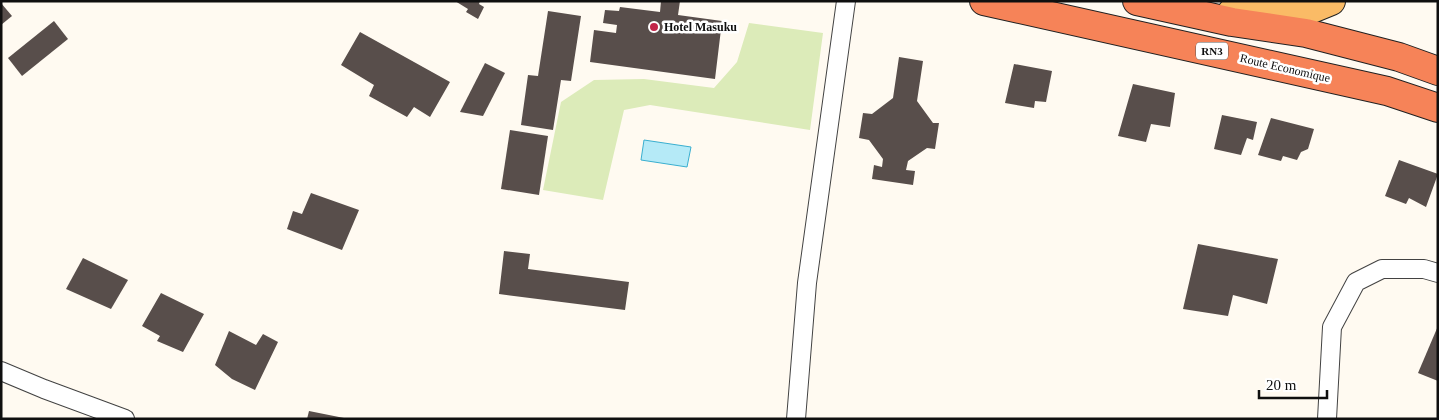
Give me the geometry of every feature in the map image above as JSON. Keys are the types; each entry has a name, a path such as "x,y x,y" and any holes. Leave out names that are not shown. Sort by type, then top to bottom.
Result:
{"highway":[{"name":"Route Economique","path":"984,1 1387,91 1438,108"},
{"path":"1137,1 1232,22 1306,33 1399,57 1438,71"}],"main road":[{"path":"1182,11 1285,14 1309,10 1330,1"}],"street":[{"path":"796,419 807,283 846,1"},
{"path":"1328,419 1332,327 1356,282 1382,269 1424,269 1438,273"},
{"path":"1,371 125,419"}],"green space":[{"path":"749,23 823,33 810,130 650,105 624,110 603,200 543,190 561,102 594,80 644,79 714,88 737,62"}],"water":[{"path":"644,140 691,147 687,167 641,160"}],"building":[{"path":"455,1 480,1 479,4 484,7 478,19 466,12 468,9"},
{"path":"661,1 680,1 678,15 722,21 715,79 590,62 594,30 616,33 617,25 603,23 605,10 619,11 620,7 660,12"},
{"path":"1,3 12,16 1,25"},
{"path":"548,11 581,16 571,81 561,80 553,130 521,125 528,75 538,76"},
{"path":"54,21 68,39 22,76 8,58"},
{"path":"360,32 450,82 430,117 414,107 407,117 369,96 374,85 341,65"},
{"path":"899,57 923,61 917,101 933,123 939,123 935,149 927,148 908,161 906,170 915,171 913,185 872,179 874,165 882,167 883,159 869,140 859,138 863,113 872,114 893,98"},
{"path":"485,63 505,73 483,116 460,112"},
{"path":"1014,64 1052,71 1046,102 1035,101 1034,108 1005,103"},
{"path":"1133,84 1175,93 1170,127 1151,124 1146,142 1118,136"},
{"path":"1222,115 1257,122 1253,140 1247,138 1241,155 1214,149"},
{"path":"1271,118 1314,129 1308,149 1301,152 1297,160 1283,156 1281,161 1258,155"},
{"path":"510,130 548,136 539,195 501,189"},
{"path":"1399,160 1438,174 1426,207 1409,198 1406,204 1385,196"},
{"path":"311,193 359,210 342,250 287,229 293,211 302,214"},
{"path":"1198,244 1278,259 1267,304 1233,295 1228,316 1183,309"},
{"path":"504,251 530,254 528,269 629,282 625,310 499,294"},
{"path":"83,258 128,280 111,309 66,289"},
{"path":"161,293 204,314 183,352 157,341 160,336 142,326"},
{"path":"1438,326 1438,381 1418,373"},
{"path":"229,331 256,345 263,334 278,342 255,390 232,379 215,365"},
{"path":"309,411 344,418 344,419 307,419"}],"place":[{"name":"Hotel Masuku","path":"654,27"}]}
